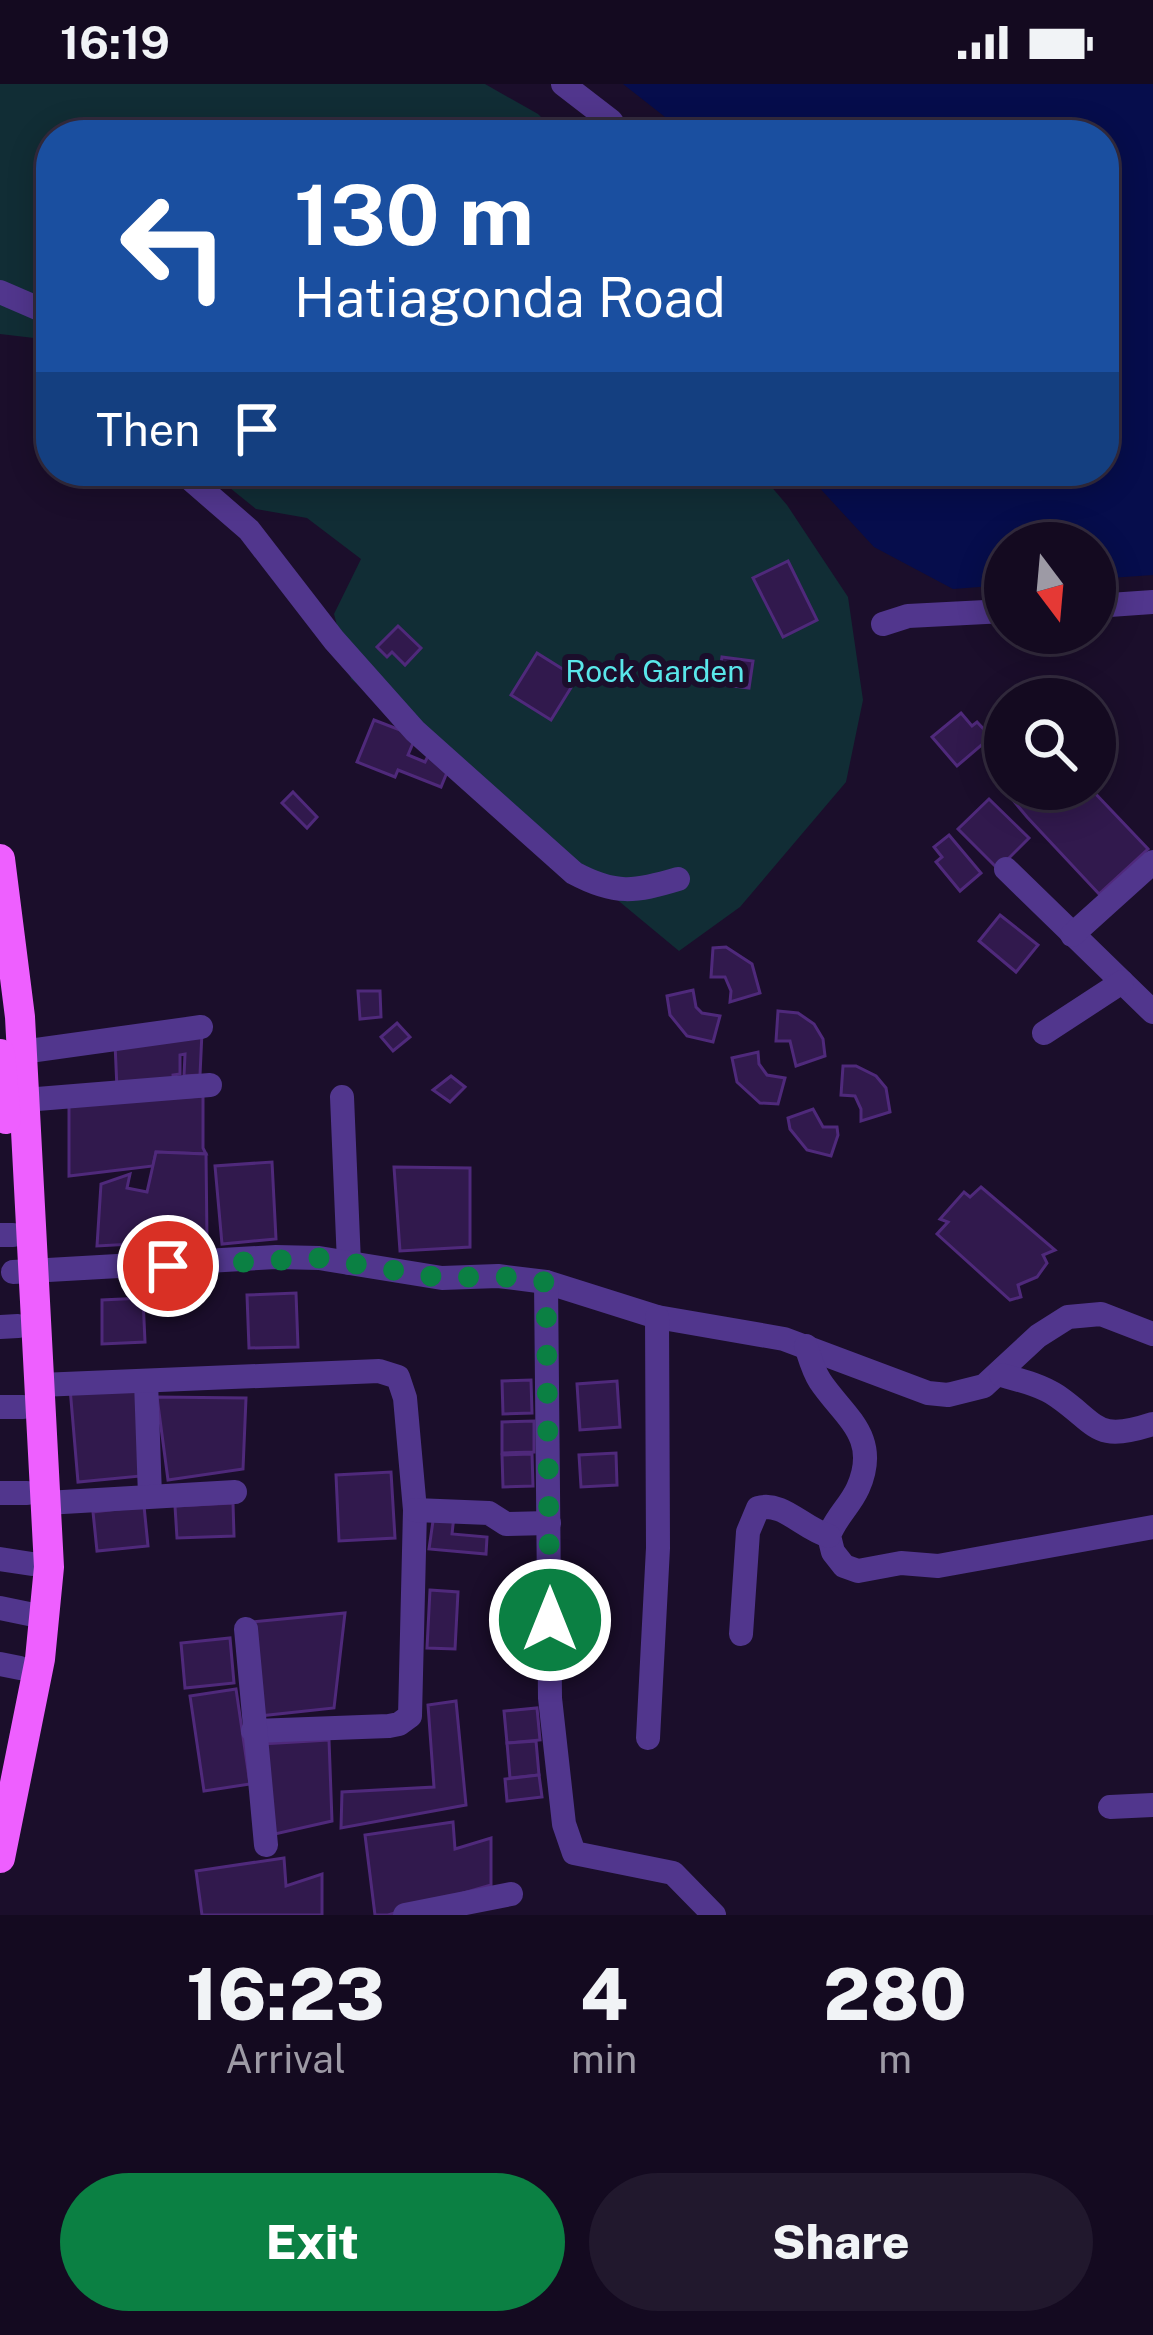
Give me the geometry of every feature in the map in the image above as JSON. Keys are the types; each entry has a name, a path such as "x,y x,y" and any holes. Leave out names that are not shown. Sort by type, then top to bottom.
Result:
{"main road":[{"path":"0,859 24,1272 21,1399 32,1564 15,1611 0,1763"},
{"path":"13,1091 6,1235 24,1272 9,1327 21,1399"},
{"path":"0,1858 40,1659 49,1585 24,1496"}],"street":[{"path":"563,84 610,120"},
{"path":"0,292 36,308"},
{"path":"198,486 249,530 334,640 415,731 574,873 604,890 642,890 678,879"},
{"path":"1116,605 1153,602"},
{"path":"883,624 908,616 984,612"},
{"path":"1072,935 1153,862"},
{"path":"1006,869 1153,1012"},
{"path":"1044,1033 1122,982"},
{"path":"11,1053 201,1027"},
{"path":"13,1091 210,1085"},
{"path":"342,1097 349,1263"},
{"path":"24,1272 276,1258 349,1263 442,1278 498,1276 546,1282 657,1317 806,1346 928,1394 966,1392 1000,1375 1038,1336 1068,1318 1101,1314 1153,1334"},
{"path":"546,1282 550,1698 564,1825 577,1854 673,1873 714,1915"},
{"path":"648,1738 658,1548 657,1317"},
{"path":"806,1346 820,1381 855,1421 862,1444 858,1488 829,1536 844,1566 858,1570 901,1563 955,1563 1040,1544 1153,1528"},
{"path":"21,1399 146,1381 390,1372 403,1386 415,1510 410,1716 388,1726 253,1731"},
{"path":"1000,1375 1052,1392 1091,1426 1112,1432 1153,1424"},
{"path":"146,1381 150,1496"},
{"path":"24,1496 235,1492"},
{"path":"741,1634 748,1532 758,1508 783,1509 808,1530 829,1536"},
{"path":"415,1510 488,1513 506,1524 549,1523"},
{"path":"0,1559 32,1564"},
{"path":"246,1629 266,1845"},
{"path":"1110,1807 1153,1804"},
{"path":"405,1915 511,1894"}],"green space":[{"path":"0,84 485,84 544,120 36,120 36,338 0,334"},
{"name":"Rock Garden","path":"228,486 771,486 848,597 863,700 846,782 740,907 679,951 351,679 334,614 361,559 307,518 256,509"}],"shaded area":[{"path":"623,84 1153,84 1153,575 1116,578 1116,522 984,522 984,587 953,589 874,547 818,486 1119,486 1119,120 669,120"}],"building":[{"path":"788,561 817,620 783,637 753,578"},
{"path":"398,626 421,648 405,665 392,652 387,657 377,647"},
{"path":"537,653 577,678 551,720 511,695"},
{"path":"722,657 753,661 749,688 718,684"},
{"path":"961,713 972,726 977,722 984,730 984,743 957,766 932,737"},
{"path":"374,720 416,736 408,755 425,762 428,756 450,765 441,787 398,770 395,777 357,762"},
{"path":"293,792 317,817 307,828 282,803"},
{"path":"984,804 984,810 1000,810 1029,838 998,869 958,829"},
{"path":"1021,810 1111,810 1148,849 1099,894"},
{"path":"949,835 981,873 960,891 936,862 942,857 934,847"},
{"path":"1000,915 1038,945 1016,972 979,941"},
{"path":"726,947 752,964 760,993 730,1002 725,977 711,977 713,948"},
{"path":"693,990 702,1013 720,1016 713,1042 687,1036 670,1015 667,996"},
{"path":"358,991 380,991 381,1017 360,1019"},
{"path":"778,1011 798,1013 814,1024 823,1039 825,1056 796,1066 790,1041 776,1041"},
{"path":"397,1023 410,1037 393,1051 381,1037"},
{"path":"202,1032 200,1075 184,1076 185,1054 180,1055 180,1074 173,1079 117,1089 115,1043"},
{"path":"758,1052 767,1075 785,1078 778,1104 760,1103 737,1082 732,1058"},
{"path":"843,1066 856,1066 876,1076 886,1088 890,1112 861,1121 855,1096 841,1095"},
{"path":"451,1076 465,1087 450,1102 433,1090"},
{"path":"203,1096 206,1154 156,1152 153,1166 69,1176 69,1104"},
{"path":"813,1109 823,1127 837,1127 831,1156 807,1150 790,1129 788,1118"},
{"path":"156,1152 206,1154 207,1240 97,1246 101,1184 130,1174 127,1188 147,1192"},
{"path":"272,1162 276,1239 222,1244 215,1166"},
{"path":"394,1167 470,1168 470,1247 400,1251"},
{"path":"981,1187 1055,1250 1043,1255 1047,1263 1037,1277 1018,1285 1021,1297 1010,1300 937,1234 948,1222 940,1219 964,1192 970,1197"},
{"path":"296,1293 298,1347 249,1348 247,1295"},
{"path":"143,1298 145,1342 102,1344 102,1300"},
{"path":"531,1380 532,1413 503,1414 502,1381"},
{"path":"617,1381 620,1427 580,1430 577,1384"},
{"path":"70,1388 141,1389 141,1476 78,1482"},
{"path":"157,1397 246,1398 243,1469 168,1480"},
{"path":"534,1421 534,1452 502,1453 502,1422"},
{"path":"616,1453 617,1485 581,1487 579,1455"},
{"path":"532,1454 533,1486 503,1487 502,1455"},
{"path":"391,1472 395,1538 339,1541 336,1475"},
{"path":"233,1503 234,1536 177,1538 175,1506"},
{"path":"144,1506 148,1546 97,1551 93,1512"},
{"path":"434,1514 454,1516 452,1534 487,1537 486,1554 429,1549"},
{"path":"430,1590 458,1592 455,1649 427,1648"},
{"path":"345,1613 334,1708 259,1716 251,1622"},
{"path":"230,1638 234,1683 185,1688 181,1643"},
{"path":"236,1689 250,1784 204,1791 190,1696"},
{"path":"456,1701 466,1805 341,1828 342,1792 434,1787 428,1705"},
{"path":"537,1708 540,1740 507,1743 504,1711"},
{"path":"329,1740 332,1821 275,1834 261,1744"},
{"path":"536,1741 539,1775 510,1778 507,1743"},
{"path":"539,1775 542,1797 507,1801 505,1779"},
{"path":"453,1822 455,1849 491,1838 491,1885 375,1915 365,1835"},
{"path":"284,1858 286,1886 322,1874 322,1915 202,1915 196,1871"}],"route":[{"path":"168,1266 319,1258 442,1278 498,1276 546,1282 550,1620"}]}
